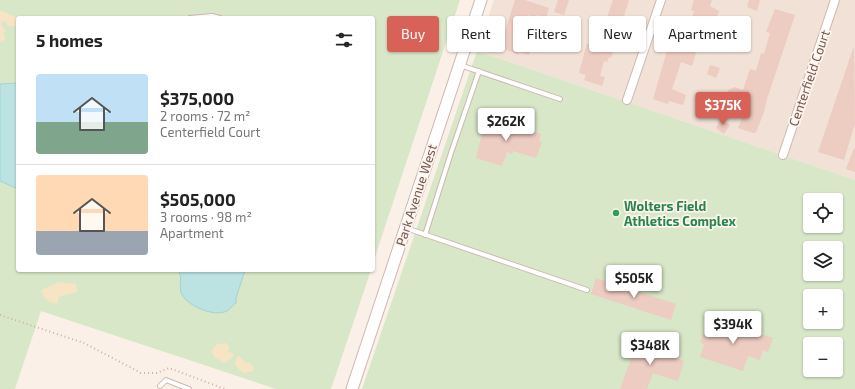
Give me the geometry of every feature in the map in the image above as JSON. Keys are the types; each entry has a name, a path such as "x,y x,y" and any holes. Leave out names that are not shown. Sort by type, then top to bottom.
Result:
{"street":[{"name":"Park Avenue West","path":"352,389 481,0"},
{"path":"627,100 660,0"},
{"name":"Centerfield Court","path":"783,155 836,0"}],"lane":[{"path":"460,65 560,99"},
{"path":"425,235 479,71"},
{"path":"405,228 587,290"},
{"path":"160,386 166,380 189,389"}],"path":[{"path":"0,315 84,343 141,373 157,373 169,368 225,389"}],"shaded area":[{"path":"494,0 855,0 855,180 480,52 505,52 505,16 489,16"}],"green space":[{"path":"0,0 460,0 455,16 447,16 447,39 375,257 375,16 16,16 16,272 370,272 331,389 276,389 41,311 15,389 0,389"},
{"name":"Wolters Field Athletics Complex","path":"477,52 855,180 855,389 362,389"}],"sand":[{"path":"0,10 16,17 16,27 8,26 5,21 1,22 6,31 3,34 6,39 0,42"},
{"path":"59,282 76,284 77,292 59,297 57,304 52,303 47,300 41,290"},
{"path":"226,343 230,347 227,352 233,353 233,357 224,363 215,358 211,351 217,344"},
{"path":"240,356 245,363 249,363 254,367 253,371 244,373 239,370 235,364 237,357"}],"water":[{"path":"16,83 16,188 0,181 0,84"},
{"path":"244,272 236,298 236,303 228,310 219,313 206,311 199,308 183,297 179,273"}],"building":[{"path":"515,0 525,0 549,8 547,16 513,16 513,52 519,52 518,54 505,49 505,31"},
{"path":"558,0 569,0 564,15 554,12"},
{"path":"613,0 629,0 624,16 607,16"},
{"path":"694,0 712,0 710,6 719,11 717,16 692,16 694,11 691,10"},
{"path":"749,0 760,0 757,11 747,7"},
{"path":"775,9 795,15 764,112 756,132 753,133 738,128 747,106 742,104 746,93 730,101 727,94 728,90 735,87 743,90 750,69 756,71 761,53 764,54 770,33 766,32"},
{"path":"587,43 589,44 589,52 613,52 611,58 609,57 607,62 604,61 600,76 605,77 602,86 584,80 586,75 579,73"},
{"path":"854,46 855,123 844,160 818,152"},
{"path":"519,52 530,52 529,55"},
{"path":"667,52 696,52 692,66 681,62 672,89 686,95 683,105 669,101 668,104 653,99"},
{"path":"710,65 720,68 716,78 707,74"},
{"path":"489,117 541,134 539,141 542,142 536,158 513,151 512,154 507,152 502,166 476,158 484,125 487,126"},
{"path":"721,119 730,125 724,134 716,128"},
{"path":"854,148 855,149 855,172 846,169"},
{"path":"596,278 676,304 671,320 591,294"},
{"path":"713,318 773,338 768,352 763,350 760,360 748,356 743,371 700,357 704,344 700,343 704,331 709,332"},
{"path":"644,333 657,337 653,350 684,361 678,381 653,373 647,389 620,389 634,351 638,352"}],"place":[{"name":"Wolters Field Athletics Complex","path":"616,213"}]}
